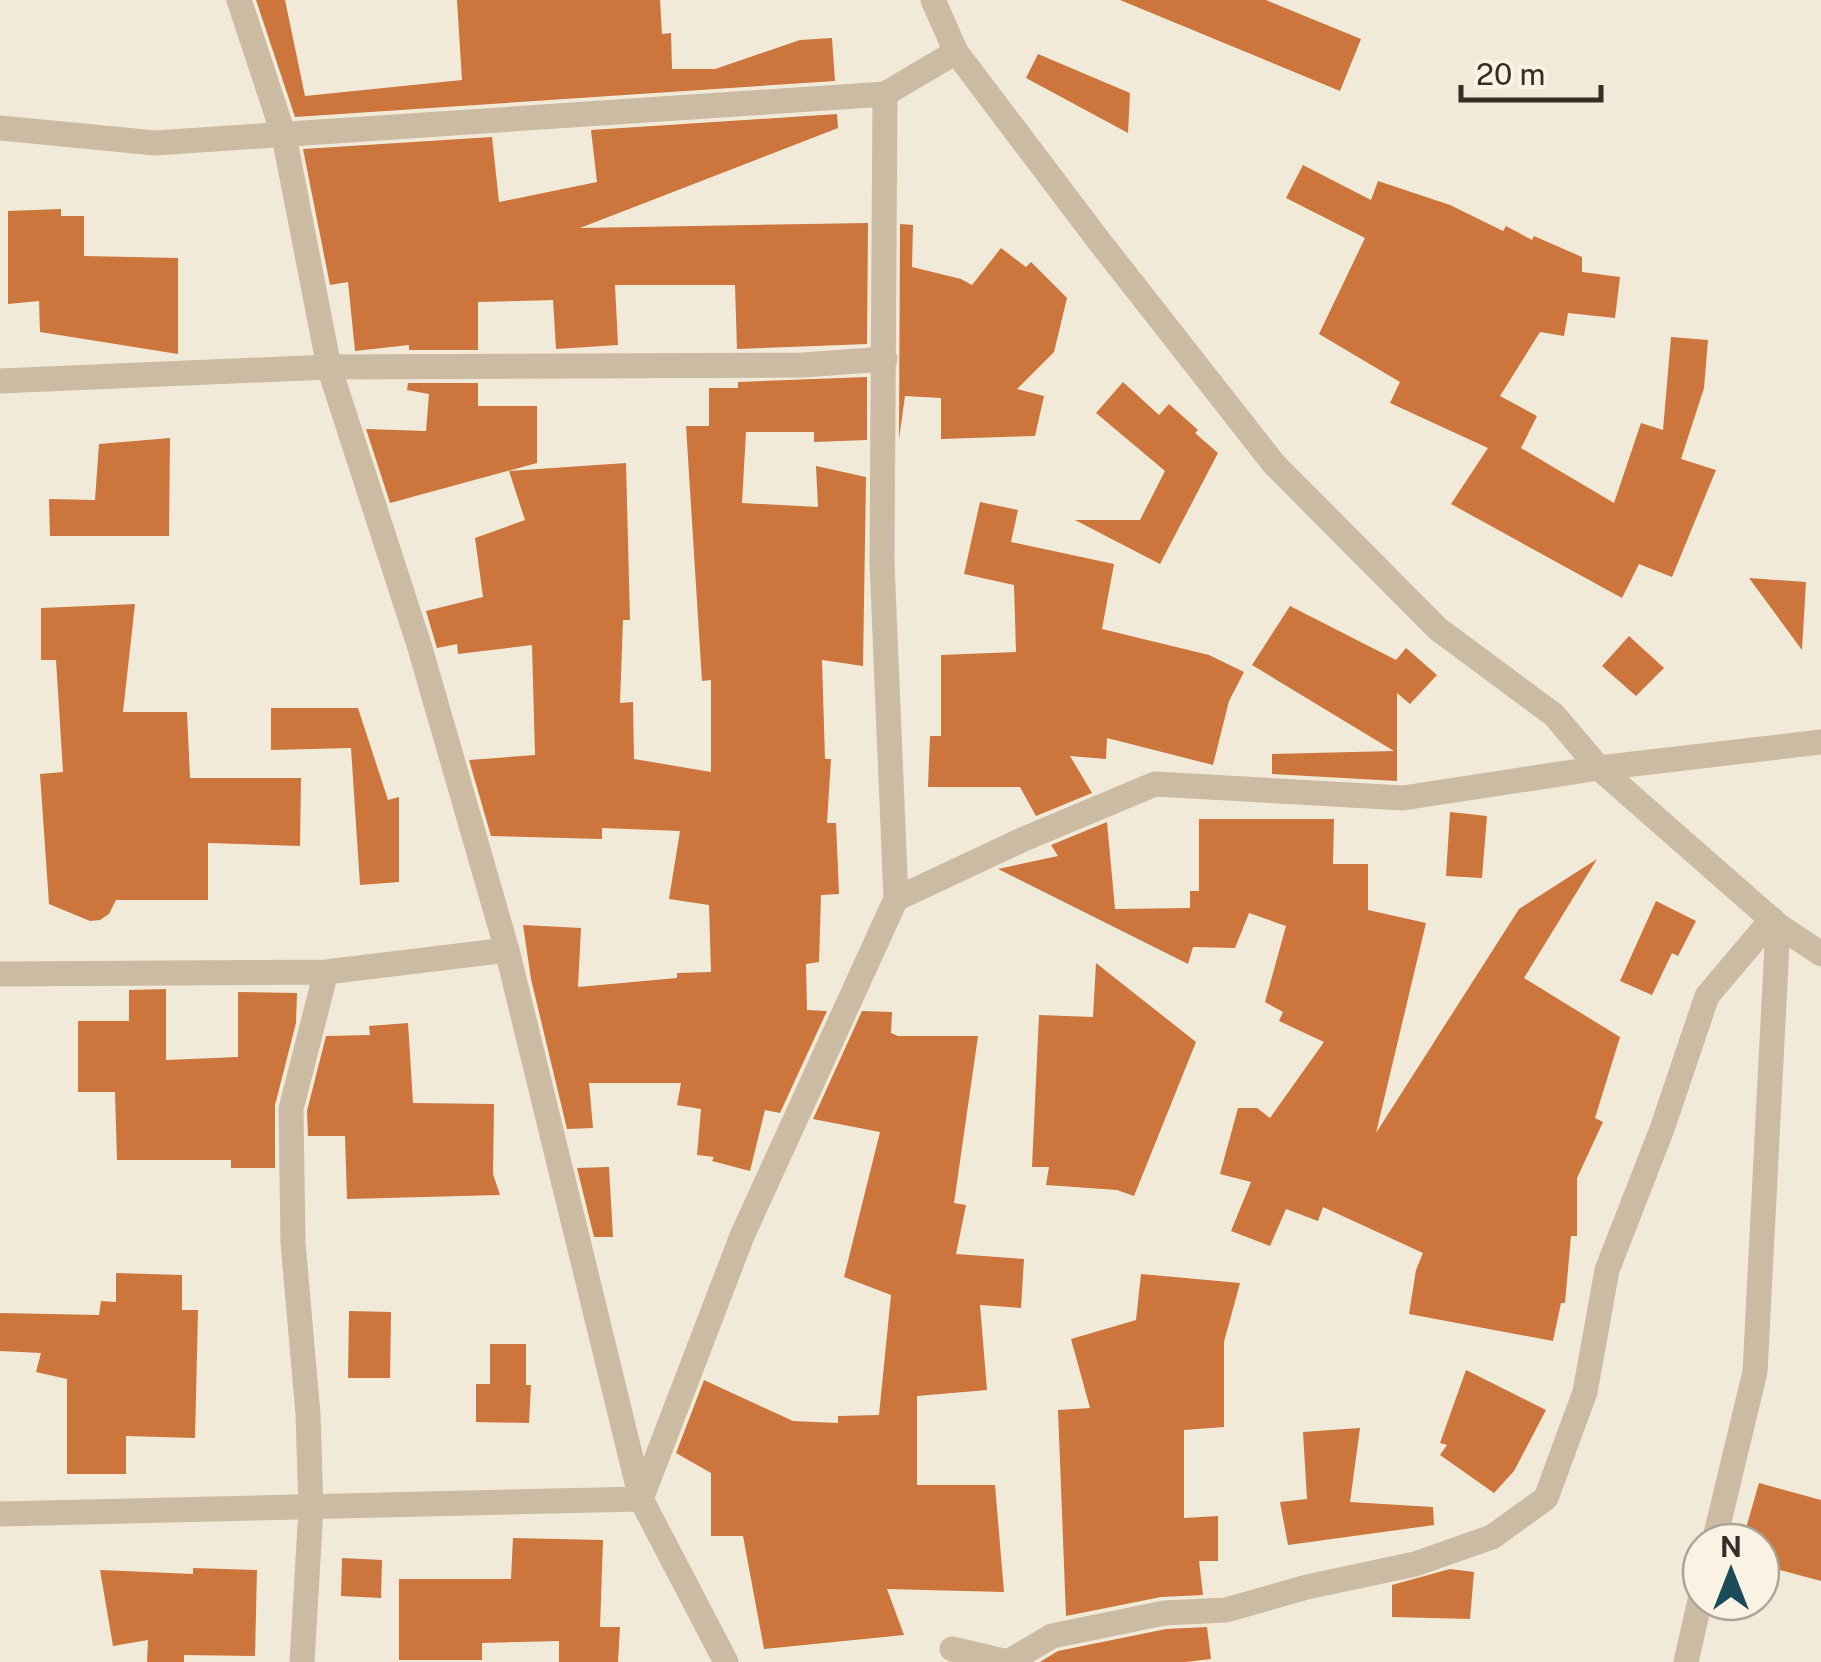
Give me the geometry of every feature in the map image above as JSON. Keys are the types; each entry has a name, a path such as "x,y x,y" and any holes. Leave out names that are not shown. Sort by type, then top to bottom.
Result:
{"street":[{"path":"238,0 284,136 330,367 420,648 507,950 640,1499 726,1662"},
{"path":"932,0 956,52 1098,241 1274,464 1438,629 1554,715 1599,768 1775,922 1821,954"},
{"path":"0,128 154,144 886,94 956,52"},
{"path":"640,1499 742,1236 896,899 882,563 886,94"},
{"path":"0,381 330,367 803,365 886,359"},
{"path":"896,899 1155,784 1402,798 1599,768 1821,742"},
{"path":"1719,1522 1755,1372 1775,922"},
{"path":"952,1649 1008,1662 1052,1636 1164,1613 1226,1610 1307,1587 1415,1564 1492,1537 1546,1498 1585,1392 1607,1270 1662,1130 1708,996 1775,922"},
{"path":"0,974 326,972 507,950"},
{"path":"302,1662 311,1508 308,1414 293,1244 290,1109 326,972"},
{"path":"0,1514 640,1499"},
{"path":"1686,1662 1695,1622"}],"building":[{"path":"256,0 285,0 305,96 462,80 457,0 660,0 662,34 671,33 672,69 715,69 800,40 832,38 835,81 295,117"},
{"path":"1120,0 1266,0 1361,39 1340,91"},
{"path":"1038,54 1130,93 1128,133 1026,78"},
{"path":"837,114 838,128 580,228 868,223 867,344 737,349 735,285 615,285 618,345 556,349 553,300 478,302 478,350 409,350 409,345 355,351 348,282 330,285 303,149 492,137 499,202 597,182 591,130"},
{"path":"1303,165 1371,200 1378,181 1450,205 1503,231 1506,226 1532,240 1534,236 1582,257 1582,272 1620,277 1615,318 1568,313 1564,336 1540,332 1500,396 1537,416 1521,448 1614,503 1641,423 1663,430 1671,337 1708,340 1704,388 1681,459 1716,470 1672,577 1639,564 1622,598 1451,504 1488,448 1390,403 1400,382 1319,334 1365,238 1286,198"},
{"path":"61,209 61,216 84,216 84,256 178,258 178,354 40,332 39,301 8,304 8,211"},
{"path":"900,224 913,225 912,267 972,285 1001,248 1026,267 1031,262 1067,298 1054,352 1017,389 1044,396 1035,436 941,439 941,398 905,396 899,439"},
{"path":"867,377 867,440 814,442 814,432 746,432 742,503 818,507 816,466 866,477 863,666 822,660 825,759 831,759 827,823 836,823 839,894 821,895 819,962 806,964 807,1010 827,1011 780,1113 765,1110 750,1171 697,1155 701,1109 677,1105 681,1083 589,1083 593,1128 567,1129 531,979 523,925 581,928 578,987 677,978 677,973 711,972 709,905 669,899 680,831 602,828 602,839 491,836 469,760 535,755 532,645 458,654 457,644 437,648 426,611 483,597 475,538 525,520 509,471 626,463 630,620 623,620 620,703 633,702 634,759 711,772 711,680 702,681 686,426 709,426 709,388 738,388 738,382"},
{"path":"1123,382 1159,415 1169,404 1218,453 1160,564 1075,520 1140,520 1165,471 1096,413"},
{"path":"408,383 478,383 478,406 537,406 537,463 390,503 366,429 426,431 429,394 407,390"},
{"path":"170,438 169,536 50,536 49,499 95,500 99,444"},
{"path":"980,502 1018,510 1011,542 1114,564 1102,629 1209,655 1244,672 1229,701 1213,765 1107,738 1106,759 1070,756 1092,793 1036,816 1020,787 928,787 930,736 941,736 941,655 1016,652 1014,585 964,574"},
{"path":"1749,578 1806,582 1802,650"},
{"path":"135,604 123,712 187,712 190,778 301,778 300,846 208,843 208,900 116,900 109,914 90,921 49,904 40,774 63,772 56,660 41,660 41,608"},
{"path":"1290,606 1396,660 1406,648 1437,675 1410,704 1397,693 1397,781 1272,774 1272,754 1394,751 1252,665"},
{"path":"1629,636 1664,668 1636,696 1602,666"},
{"path":"271,708 358,708 388,800 399,797 399,882 360,885 351,748 271,750"},
{"path":"1450,812 1487,816 1482,878 1446,876"},
{"path":"1199,819 1334,819 1333,864 1368,864 1368,910 1426,923 1376,1133 1519,909 1597,859 1524,978 1620,1037 1595,1118 1603,1122 1577,1178 1577,1236 1571,1236 1565,1303 1561,1303 1553,1341 1409,1314 1416,1270 1423,1253 1323,1207 1318,1221 1286,1209 1270,1246 1231,1231 1251,1182 1220,1174 1238,1108 1257,1108 1270,1118 1324,1042 1279,1021 1283,1012 1265,1002 1286,926 1249,913 1235,948 1193,947 1188,964 998,869 1058,856 1051,845 1107,822 1115,909 1190,908 1190,891 1199,891"},
{"path":"1656,901 1696,921 1678,956 1672,953 1652,995 1620,981"},
{"path":"1096,963 1196,1042 1134,1196 1117,1190 1046,1185 1049,1167 1032,1167 1039,1015 1093,1017"},
{"path":"166,989 166,1060 238,1057 238,992 297,993 296,1023 275,1105 275,1168 231,1168 231,1160 117,1160 115,1092 78,1092 78,1021 129,1021 129,990"},
{"path":"862,1011 892,1012 891,1033 898,1036 978,1036 954,1203 966,1205 956,1254 1024,1259 1021,1308 980,1305 987,1390 917,1396 917,1485 995,1485 1004,1592 887,1589 904,1635 764,1649 743,1536 711,1536 711,1473 676,1453 704,1380 793,1421 838,1423 838,1416 879,1415 891,1295 844,1277 880,1132 813,1119"},
{"path":"408,1023 413,1103 494,1104 493,1174 500,1195 347,1199 345,1136 308,1136 307,1111 326,1036 370,1035 369,1026"},
{"path":"609,1167 613,1237 594,1237 577,1168"},
{"path":"116,1273 182,1275 182,1310 198,1310 195,1438 126,1436 126,1474 67,1474 67,1379 36,1372 41,1353 0,1351 0,1313 99,1315 101,1301 116,1302"},
{"path":"1141,1274 1240,1283 1224,1342 1224,1427 1184,1430 1184,1518 1218,1516 1218,1561 1199,1561 1203,1595 1161,1597 1066,1616 1058,1410 1090,1408 1071,1339 1136,1320"},
{"path":"349,1311 391,1312 390,1378 348,1378"},
{"path":"490,1344 526,1344 526,1385 531,1385 529,1423 476,1422 476,1384 490,1384"},
{"path":"1466,1370 1546,1410 1514,1471 1494,1493 1440,1455 1447,1445 1440,1443"},
{"path":"1360,1428 1350,1502 1433,1507 1434,1525 1288,1545 1280,1502 1307,1499 1303,1432"},
{"path":"1759,1483 1821,1500 1821,1581 1781,1570 1781,1522 1748,1522"},
{"path":"513,1538 603,1540 600,1627 620,1627 618,1662 559,1662 559,1641 482,1643 482,1660 399,1660 399,1579 511,1579"},
{"path":"342,1558 382,1560 381,1598 341,1596"},
{"path":"193,1568 257,1570 255,1656 184,1655 184,1662 147,1662 148,1640 113,1646 100,1570 193,1574"},
{"path":"1450,1569 1474,1572 1470,1619 1392,1617 1392,1585"},
{"path":"1207,1627 1211,1659 1040,1662 1058,1651 1166,1629"}]}
